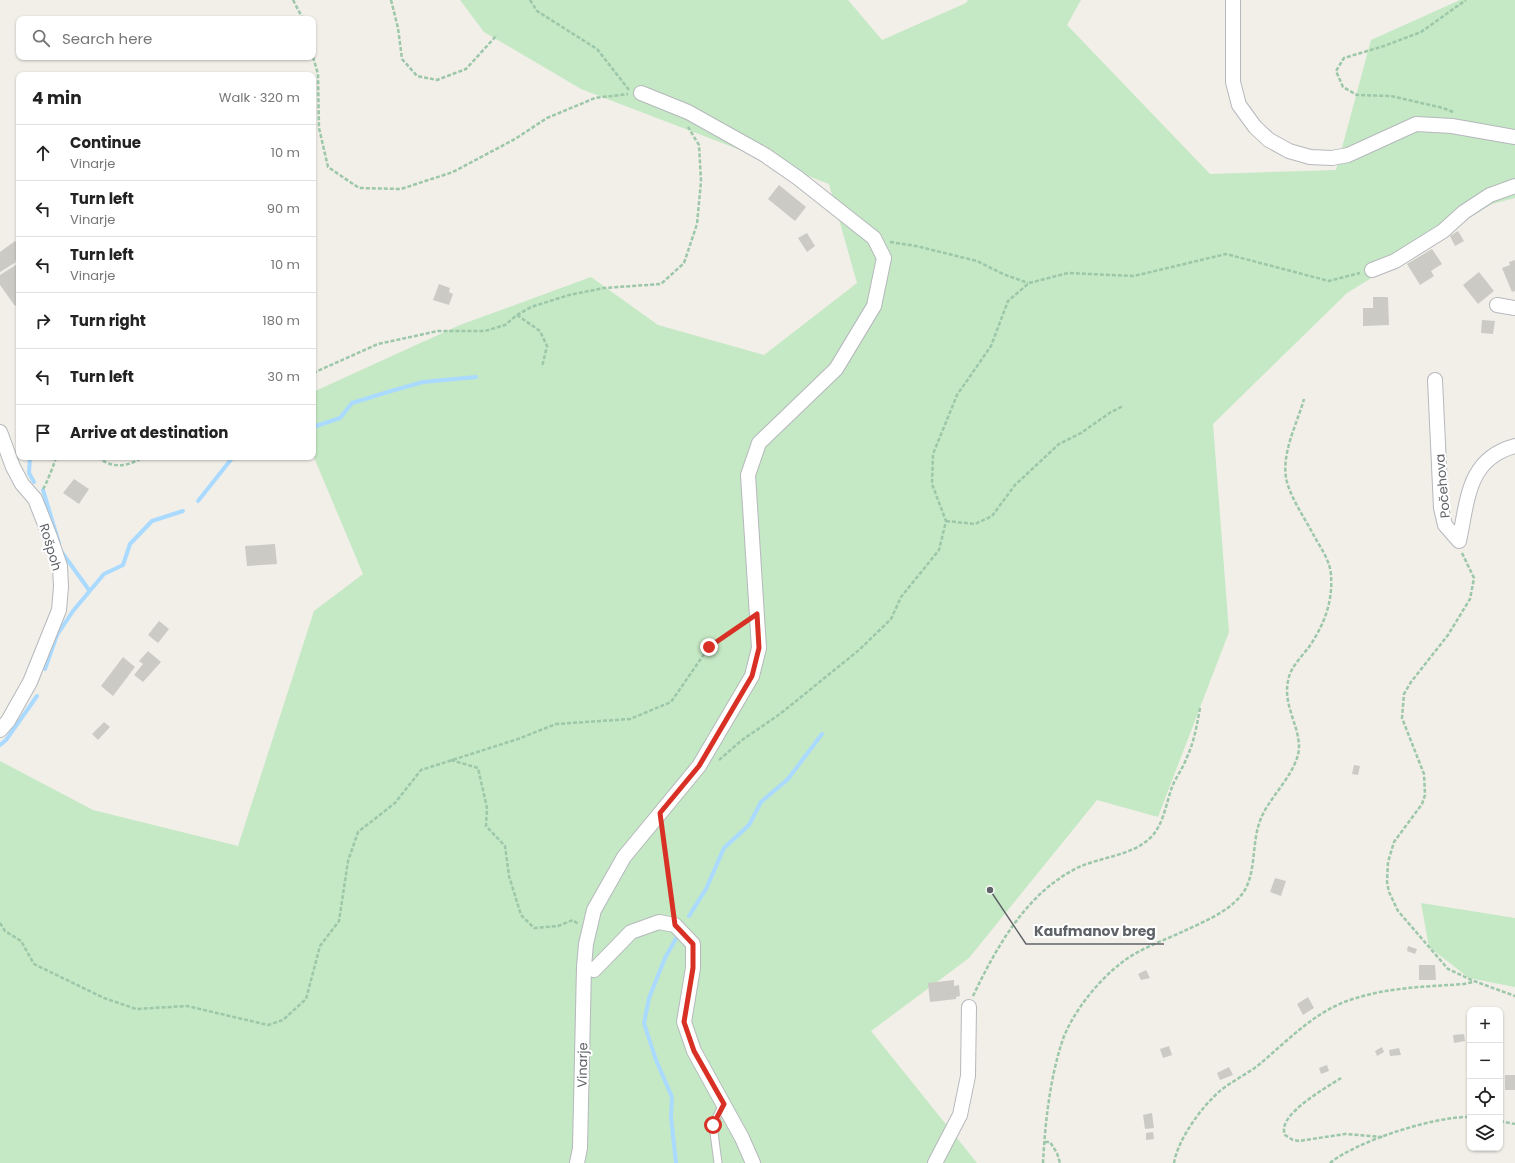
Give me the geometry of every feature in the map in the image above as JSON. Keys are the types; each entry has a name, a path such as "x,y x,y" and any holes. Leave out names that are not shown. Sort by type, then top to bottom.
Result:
{"street":[{"path":"1233,0 1233,82 1239,105 1255,127 1269,140 1289,151 1310,157 1325,158 1348,155 1416,124 1452,126 1515,137"},
{"path":"637,93 688,112 765,155 798,178 874,238"},
{"path":"1372,270 1395,261 1443,231 1464,212 1490,195 1515,186"},
{"name":"Vinarje","path":"577,1163 580,1148 584,967 586,944 594,910 620,864 699,766 752,676 759,648 748,475 759,443 836,369 874,306 884,258 874,238"},
{"path":"1497,305 1515,308"},
{"name":"Počehova","path":"1435,380 1441,508 1445,525 1459,541"},
{"name":"Rošpoh","path":"0,432 13,467 22,484 35,499 60,566 61,587 59,610 30,682 15,710 0,730"},
{"name":"Počehova","path":"1459,541 1474,478 1490,457 1502,450 1515,446"},
{"path":"584,967 594,970 631,932 659,922 675,925 693,944 693,968 684,1022 694,1051 724,1104 753,1163"},
{"path":"936,1163 960,1115 968,1076 969,1008"}],"lane":[{"path":"718,1163 713,1125 724,1104"}],"path":[{"path":"293,0 301,16"},
{"path":"391,0 398,28 402,59 416,76 437,80 466,69 497,35"},
{"path":"530,0 537,11 597,49 637,93"},
{"path":"1456,114 1443,108 1391,96 1357,95 1343,87 1336,71 1344,58 1384,46 1422,32 1466,0"},
{"path":"314,60 318,74 319,128 328,167 359,188 401,189 453,172 515,139 554,115 594,98 637,93"},
{"path":"316,372 378,344 438,331 485,331 506,325 517,315 531,307 568,295 604,288 661,284 684,263 697,224 701,181 699,146 687,127"},
{"path":"874,238 899,245 916,246 977,261 1003,274 1029,283"},
{"path":"699,766 719,760 742,740 780,714 859,650 891,619 900,597 939,550 946,521 932,484 933,454 957,395 991,346 1008,301 1029,283 1068,274 1134,276 1226,254 1329,281 1372,270"},
{"path":"517,315 540,331 547,346 542,367"},
{"path":"1043,1163 1058,1060 1063,1039 1073,1018 1088,998 1120,963 1225,910 1241,895 1250,877 1258,824 1263,813 1288,776 1298,755 1298,742 1288,700 1288,681 1293,669 1318,633 1329,606 1331,589 1329,564 1298,506 1287,479 1286,456 1304,399"},
{"path":"946,521 975,524 992,516 1015,485 1059,444 1081,433 1111,412 1123,406"},
{"path":"35,499 45,486 56,460"},
{"path":"102,460 115,466 136,462 139,460"},
{"path":"1459,541 1462,553 1471,569 1474,586 1470,599 1460,616 1411,682 1404,694 1402,718 1424,774 1425,795 1422,804 1394,842 1388,862 1387,882 1389,892 1398,911 1421,940 1448,969 1474,981 1515,996"},
{"path":"0,923 5,931 21,941 34,964 104,998 136,1009 187,1006 268,1025 283,1020 306,999 320,946 339,921 348,861 358,832 395,802 421,770 518,740 556,724 630,719 671,702 709,647 757,614"},
{"path":"969,1008 984,974 1012,926 1039,896 1052,884 1079,868 1129,851 1150,839 1161,819 1173,786 1188,757 1193,742 1200,708"},
{"path":"451,760 478,768 487,808 486,826 505,846 509,876 521,915 534,928 558,926 573,920 583,928 586,944"},
{"path":"660,813 675,925"},
{"path":"1174,1163 1184,1138 1201,1111 1211,1100 1228,1085 1251,1070 1296,1032 1330,1009 1349,1000 1388,989 1464,984 1474,981"},
{"path":"1341,1078 1292,1113 1285,1123 1283,1130 1285,1135 1293,1140 1299,1141 1345,1134 1383,1137"},
{"path":"1330,1163 1344,1154 1383,1137 1433,1122 1452,1118 1467,1117"},
{"path":"1503,1122 1515,1124"},
{"path":"1045,1142 1050,1142 1054,1145 1060,1163"}],"green space":[{"path":"460,0 848,0 882,40 966,3 968,0 1081,0 1067,25 1210,174 1336,170 1371,40 1460,0 1515,0 1515,198 1492,204 1347,293 1213,424 1229,632 1158,817 1097,800 969,958 871,1031 977,1163 0,1163 0,761 93,810 238,846 314,611 363,574 315,460 316,391 460,325 591,277 658,325 764,355 857,283 829,184 581,89 484,32"},
{"path":"1421,903 1515,918 1515,987 1469,978 1429,947"}],"building":[{"path":"779,185 806,207 795,221 768,199"},
{"path":"1458,231 1464,241 1455,246 1450,236"},
{"path":"807,233 815,246 807,252 798,238"},
{"path":"15,241 16,242 16,262 0,272 0,252"},
{"path":"1432,249 1442,264 1431,271 1434,276 1420,285 1407,264"},
{"path":"1515,260 1515,291 1512,292 1502,268 1510,265 1509,262"},
{"path":"16,265 15,306 0,285 0,275"},
{"path":"1479,272 1494,291 1478,304 1463,285"},
{"path":"439,284 450,288 449,292 453,294 449,305 433,300"},
{"path":"1373,297 1388,297 1389,325 1363,326 1363,308 1373,308"},
{"path":"1482,320 1495,321 1493,334 1481,333"},
{"path":"74,479 89,489 79,504 63,493"},
{"path":"275,544 277,564 247,566 245,546"},
{"path":"159,621 169,629 158,643 148,635"},
{"path":"148,651 161,662 143,682 134,675 143,664 139,661"},
{"path":"123,657 135,667 113,696 101,686"},
{"path":"104,722 110,727 98,740 92,734"},
{"path":"1354,765 1360,766 1358,775 1352,774"},
{"path":"1275,878 1286,881 1281,896 1270,892"},
{"path":"1408,946 1417,949 1415,954 1407,951"},
{"path":"1419,965 1435,965 1436,980 1419,980"},
{"path":"1146,970 1150,978 1141,980 1138,974"},
{"path":"954,980 954,986 959,985 960,996 956,997 956,999 930,1002 928,983"},
{"path":"1308,997 1314,1008 1303,1015 1297,1004"},
{"path":"1464,1034 1465,1041 1454,1043 1453,1035"},
{"path":"1169,1046 1172,1055 1163,1058 1160,1049"},
{"path":"1382,1047 1384,1052 1377,1056 1375,1051"},
{"path":"1399,1048 1401,1055 1390,1056 1389,1050"},
{"path":"1327,1065 1329,1071 1321,1074 1319,1068"},
{"path":"1229,1067 1233,1075 1220,1080 1217,1073"},
{"path":"1505,1075 1515,1075 1515,1090 1505,1090"},
{"path":"1152,1113 1154,1128 1145,1129 1143,1115"},
{"path":"1153,1132 1154,1139 1146,1140 1146,1133"}],"waterway":[{"path":"316,426 340,418 352,403 391,391 423,382 476,377"},
{"path":"30,460 29,473 34,482"},
{"path":"198,501 231,460"},
{"path":"43,490 59,543"},
{"path":"45,669 57,635 73,611 104,574 123,565 130,544 152,521 183,511"},
{"path":"61,551 89,590"},
{"path":"0,745 6,740 37,696"},
{"path":"689,916 706,889 724,848 749,825 761,802 788,779 822,734"},
{"path":"676,1163 671,1117 672,1097 656,1060 644,1023 649,998 665,958 678,935"}],"place":[{"name":"Kaufmanov breg","path":"990,890"}],"route":[{"path":"709,647 757,614 759,648 752,676 699,766 660,813 675,925 693,944 693,968 684,1022 694,1051 724,1104 713,1125"}]}
